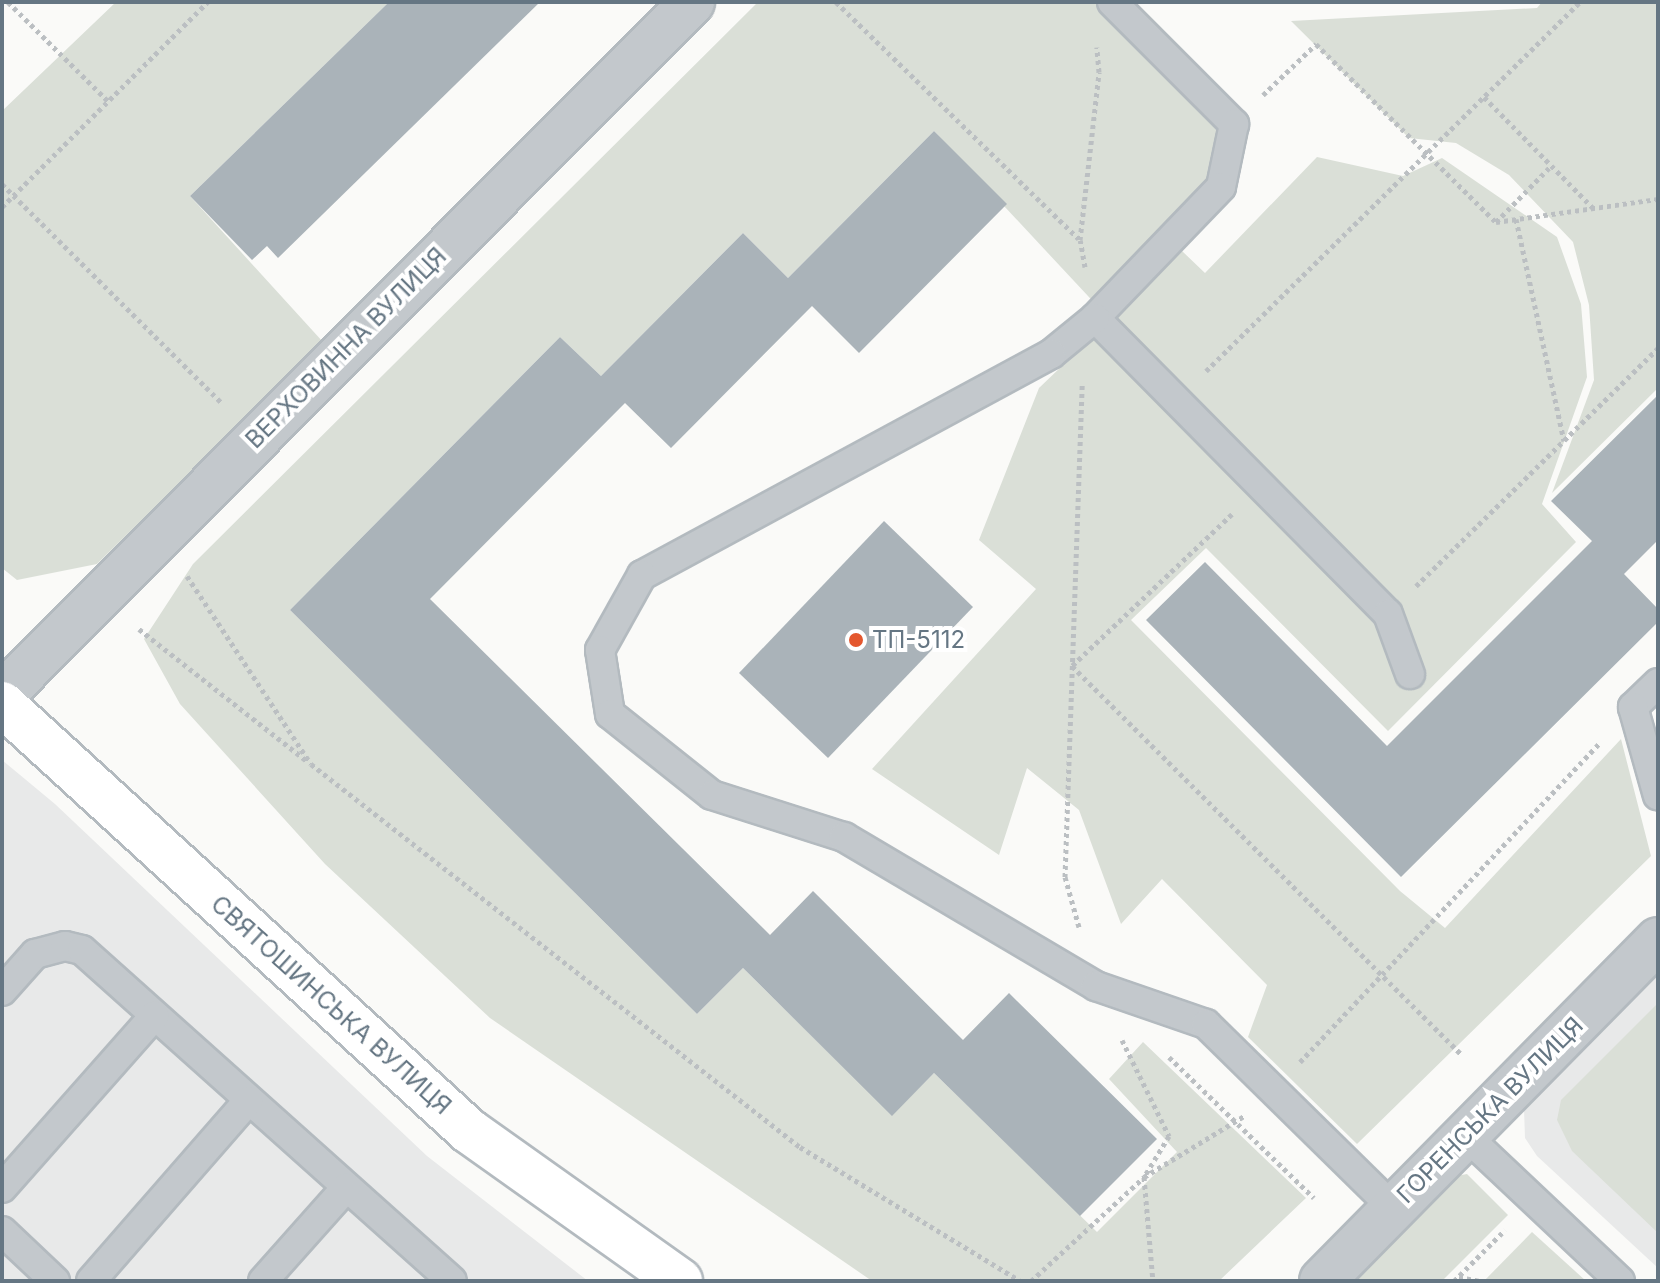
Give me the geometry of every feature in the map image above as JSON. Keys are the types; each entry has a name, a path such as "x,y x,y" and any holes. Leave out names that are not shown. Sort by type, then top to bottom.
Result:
{"main road":[{"name":"СВЯТОШИНСЬКА ВУЛИЦЯ","path":"2,704 469,1131 680,1281"}],"street":[{"name":"ВЕРХОВИННА ВУЛИЦЯ","path":"2,695 692,2"},
{"name":"ГОРЕНСЬКА ВУЛИЦЯ","path":"1322,1281 1658,940"}],"lane":[{"path":"1112,2 1234,124 1221,187 1095,318 1051,354 642,575 600,650 610,714 712,795 844,837 1096,986 1206,1024 1393,1208"},
{"path":"1095,318 1388,614 1410,674"},
{"path":"1658,683 1633,707 1658,796"},
{"path":"2,991 35,954 65,946 82,950 448,1280"},
{"path":"2,1188 154,1016"},
{"path":"91,1281 248,1101"},
{"path":"1465,1135 1620,1281"},
{"path":"263,1281 346,1188"},
{"path":"2,1231 55,1281"}],"path":[{"path":"8,2 108,101"},
{"path":"2,207 208,2"},
{"path":"836,2 1080,240"},
{"path":"1177,400 1580,2"},
{"path":"1095,30 1099,72 1080,240 1095,318 1083,369 1065,877 1096,986 1169,1136 1144,1177 1153,1281"},
{"path":"1234,124 1316,44 1496,222"},
{"path":"1484,97 1594,209"},
{"path":"1496,222 1551,166"},
{"path":"2,184 223,405"},
{"path":"1496,222 1658,199"},
{"path":"1516,219 1564,441"},
{"path":"1388,614 1658,348"},
{"path":"1072,666 1262,486"},
{"path":"180,565 311,764"},
{"path":"127,620 800,1147 1020,1281"},
{"path":"1072,666 1462,1055"},
{"path":"1031,1281 1144,1177 1237,1123 1273,1090 1384,978 1633,707"},
{"path":"1161,1049 1314,1198"},
{"path":"1458,1277 1480,1281"}],"shaded area":[{"path":"116,2 389,2 190,196 323,342 97,564 17,580 2,568 2,111"},
{"path":"758,2 1111,2 1234,124 1221,187 1102,311 934,131 788,278 743,233 601,376 560,337 290,610 697,1014 743,968 892,1115 934,1073 1097,1232 1177,1152 1109,1079 1143,1042 1306,1198 1219,1281 872,1281 490,1018 325,864 180,704 144,639 193,564"},
{"path":"1542,2 1658,2 1658,388 1552,493 1594,380 1589,305 1573,242 1509,175 1456,143 1409,138 1291,21 1537,8"},
{"path":"1317,157 1403,176 1442,158 1557,237 1581,304 1587,377 1542,504 1576,542 1388,731 1206,548 1131,620 1400,891 1445,928 1621,739 1651,856 1357,1144 1248,1037 1267,985 1162,879 1121,924 1079,810 1027,768 999,855 872,769 1036,589 979,540 1039,388 1182,251 1205,273"},
{"path":"2,760 55,804 427,1156 588,1281 2,1281"},
{"path":"1658,958 1658,1268 1537,1156 1525,1138 1524,1109 1532,1085"},
{"path":"1658,1003 1658,1233 1572,1151 1557,1120 1561,1100"},
{"path":"1467,1174 1508,1215 1442,1281 1350,1281 1451,1177"},
{"path":"1532,1232 1586,1281 1484,1281"}],"building":[{"path":"389,2 540,2 278,258 267,246 252,260 190,196"},
{"path":"934,131 1007,204 859,353 812,306 671,448 625,403 430,599 770,935 813,891 963,1040 1009,993 1157,1139 1080,1216 934,1073 892,1116 743,968 697,1014 290,610 560,337 601,376 743,233 788,278"},
{"path":"1658,395 1658,540 1624,574 1658,609 1658,622 1401,877 1146,620 1205,562 1387,746 1592,541 1551,501"},
{"name":"ТП-5112","path":"884,521 973,607 828,758 739,673"}],"place":[{"name":"ТП-5112","path":"856,640"}]}
